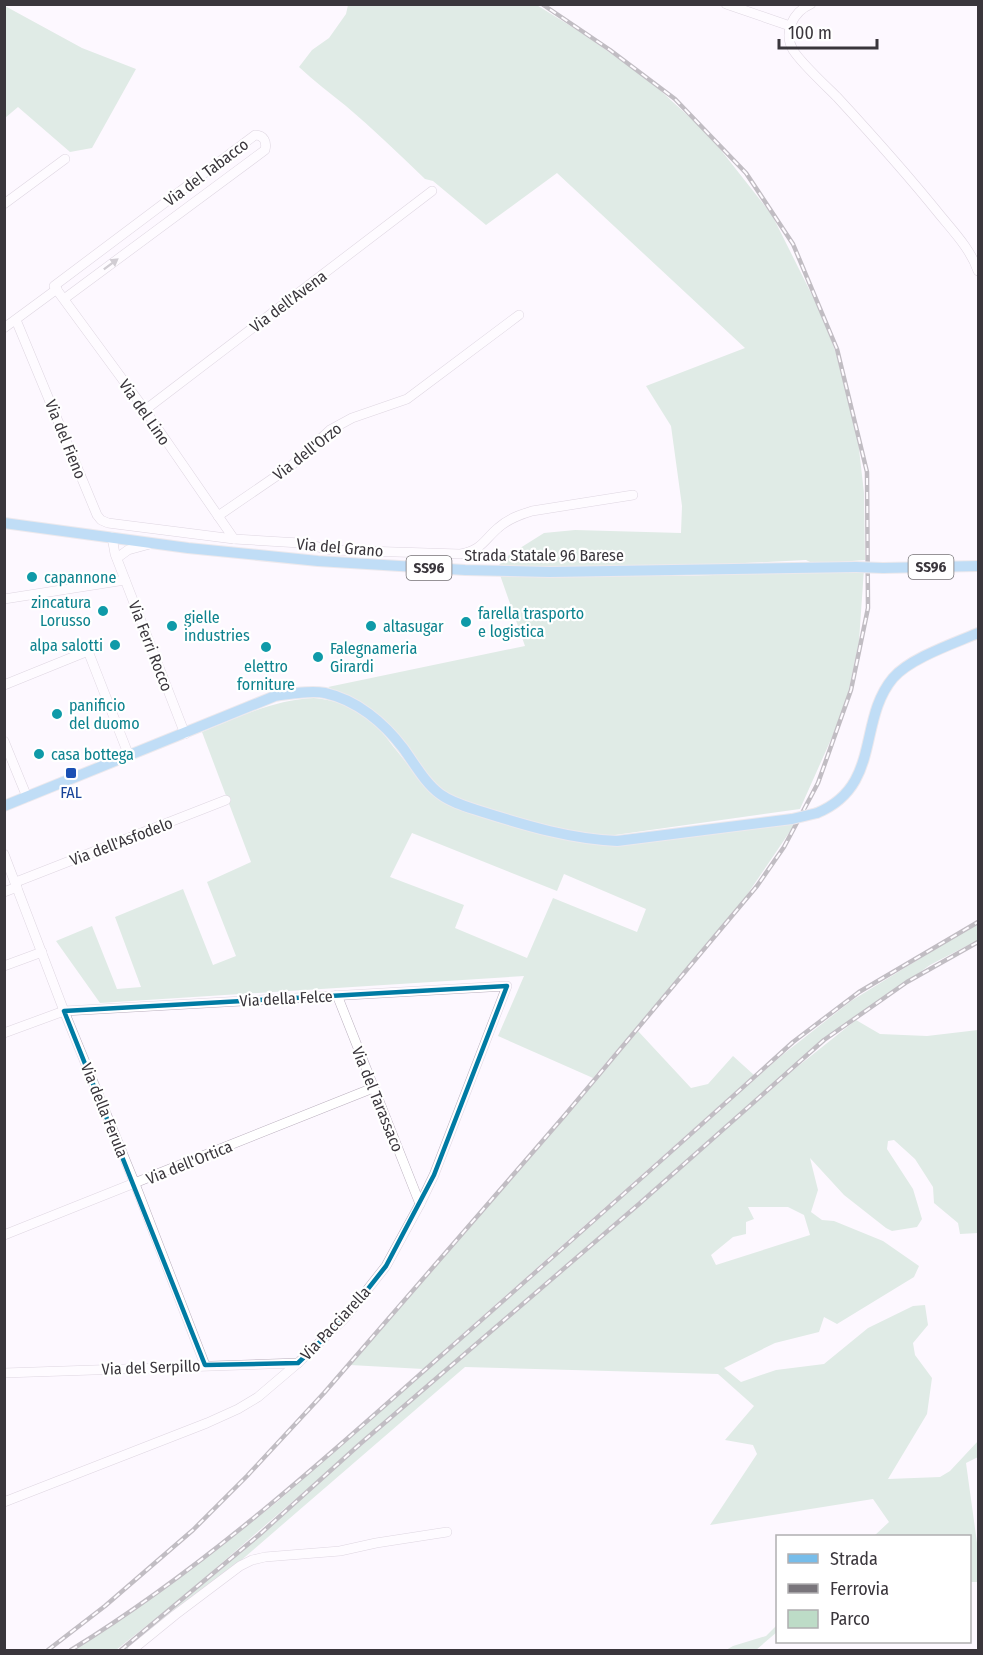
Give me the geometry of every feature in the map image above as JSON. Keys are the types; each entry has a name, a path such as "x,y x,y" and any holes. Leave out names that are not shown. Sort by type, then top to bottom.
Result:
{"main road":[{"name":"Strada Statale 96 Barese","path":"4,523 188,548 318,561 465,570 550,572 978,566"},
{"path":"4,806 275,696 324,693 352,703 375,718 398,741 425,778 440,794 455,802 549,832 617,841 792,819 828,809 850,790 863,762 879,703 894,677 910,663 978,633"}],"street":[{"path":"726,4 790,26"},
{"path":"811,4 806,6 790,26 788,33 793,49 923,194 959,238 975,261 978,271"},
{"name":"Via del Tabacco","path":"4,328 255,135 263,138 266,142 264,150 64,299"},
{"path":"4,204 65,159"},
{"name":"Via dell'Avena","path":"145,410 432,191"},
{"name":"Via del Lino","path":"56,288 145,410 234,539"},
{"name":"Via dell'Orzo","path":"218,516 291,466 330,430 352,418 407,399 519,315"},
{"name":"Via del Fieno","path":"16,320 100,520 141,528"},
{"name":"Via del Grano","path":"141,528 234,539 300,543 333,550 460,554 475,550 500,526 532,511 633,495"},
{"path":"137,541 141,528"},
{"name":"Via Ferri Rocco","path":"117,538 125,580 185,734"},
{"path":"119,556 154,543"},
{"path":"4,599 125,580"},
{"path":"4,685 88,651 129,756"},
{"path":"4,741 27,797"},
{"name":"Via dell'Asfodelo","path":"4,892 16,885 226,800"},
{"name":"Via della Ferula","path":"4,854 205,1365"},
{"path":"4,966 42,952"},
{"name":"Via della Felce","path":"4,1033 64,1011 507,986"},
{"name":"Via Pacciarella","path":"4,1502 238,1409 258,1397 298,1363 345,1318 386,1266 420,1204 434,1175 507,986"},
{"name":"Via del Tarassaco","path":"337,995 420,1204"},
{"name":"Via dell'Ortica","path":"4,1235 373,1088"},
{"name":"Via del Serpillo","path":"4,1373 298,1363"},
{"path":"132,1650 175,1614 240,1566 252,1560 340,1551 447,1532"}],"highlighted area":[{"path":"507,986 434,1175 386,1266 345,1318 298,1363 205,1365 64,1011"}],"green space":[{"path":"535,4 582,33 650,81 709,135 772,215 821,313 836,353 858,440 864,493 865,560 814,564 806,560 687,566 498,566 509,555 544,533 575,530 681,533 682,506 671,426 646,386 745,348 557,173 486,225 433,181 425,179 346,106 299,67 312,50 329,38 346,14 348,5"},
{"path":"5,6 82,48 136,69 92,148 70,152 18,107 5,118"},
{"path":"864,569 859,641 845,708 800,809 608,836 543,826 468,803 438,787 377,714 328,687 525,646 500,575 687,576"},
{"path":"314,698 334,701 354,708 366,716 440,800 617,844 795,824 734,914 593,1078 498,1036 524,976 100,1003 56,941 92,926 117,989 141,987 115,917 183,889 213,965 236,956 207,882 251,862 202,732 256,710 299,699","holes":["412,833 557,891 564,874 646,909 637,932 553,898 527,958 455,928 464,905 390,877"]},
{"path":"978,924 978,940 930,965 818,1046 179,1600 116,1650 73,1650 152,1598 277,1502 781,1056 851,1001"},
{"path":"856,1020 880,1034 927,1036 978,1030 978,1233 960,1234 958,1223 934,1203 933,1187 915,1159 894,1140 888,1141 887,1149 913,1189 922,1219 917,1227 892,1231 886,1228 844,1195 810,1158 818,1190 811,1212 822,1220 834,1221 883,1241 919,1266 914,1277 837,1324 824,1317 819,1332 775,1343 724,1368 741,1382 776,1370 824,1364 868,1328 913,1306 925,1305 928,1325 913,1343 915,1355 932,1378 927,1414 888,1479 940,1477 950,1471 978,1441 978,1457 966,1463 978,1550 978,1582 971,1582 971,1535 875,1535 889,1522 873,1499 710,1525 757,1454 753,1445 725,1440 754,1406 718,1374 465,1367 143,1645 136,1650 121,1650 181,1602 797,1067","holes":["748,1207 788,1207 804,1215 810,1235 716,1265 711,1255 733,1237 746,1234 746,1222 754,1219"]},
{"path":"638,1031 691,1088 708,1084 733,1056 754,1075 423,1369 350,1365"},
{"path":"776,1626 776,1633 756,1650 726,1650 733,1646 766,1636"}],"railway":[{"path":"48,1650 105,1606 193,1530 247,1476 324,1393 565,1115 757,886 784,847 818,783 851,690 868,608 867,472 837,349 793,244 746,173 675,99 610,50 542,4"},
{"path":"71,1650 168,1585 304,1476 793,1042 859,992 978,922"},
{"path":"121,1650 259,1535 360,1444 639,1204 824,1040 907,982 978,942"}],"place":[{"name":"capannone","path":"32,577"},
{"name":"zincatura Lorusso","path":"103,611"},
{"name":"farella trasporto e logistica","path":"466,622"},
{"name":"gielle industries","path":"172,626"},
{"name":"altasugar","path":"371,626"},
{"name":"alpa salotti","path":"115,645"},
{"name":"elettro forniture","path":"266,647"},
{"name":"Falegnameria Girardi","path":"318,657"},
{"name":"panificio del duomo","path":"57,714"},
{"name":"casa bottega","path":"39,754"},
{"name":"FAL","path":"71,773"}]}
